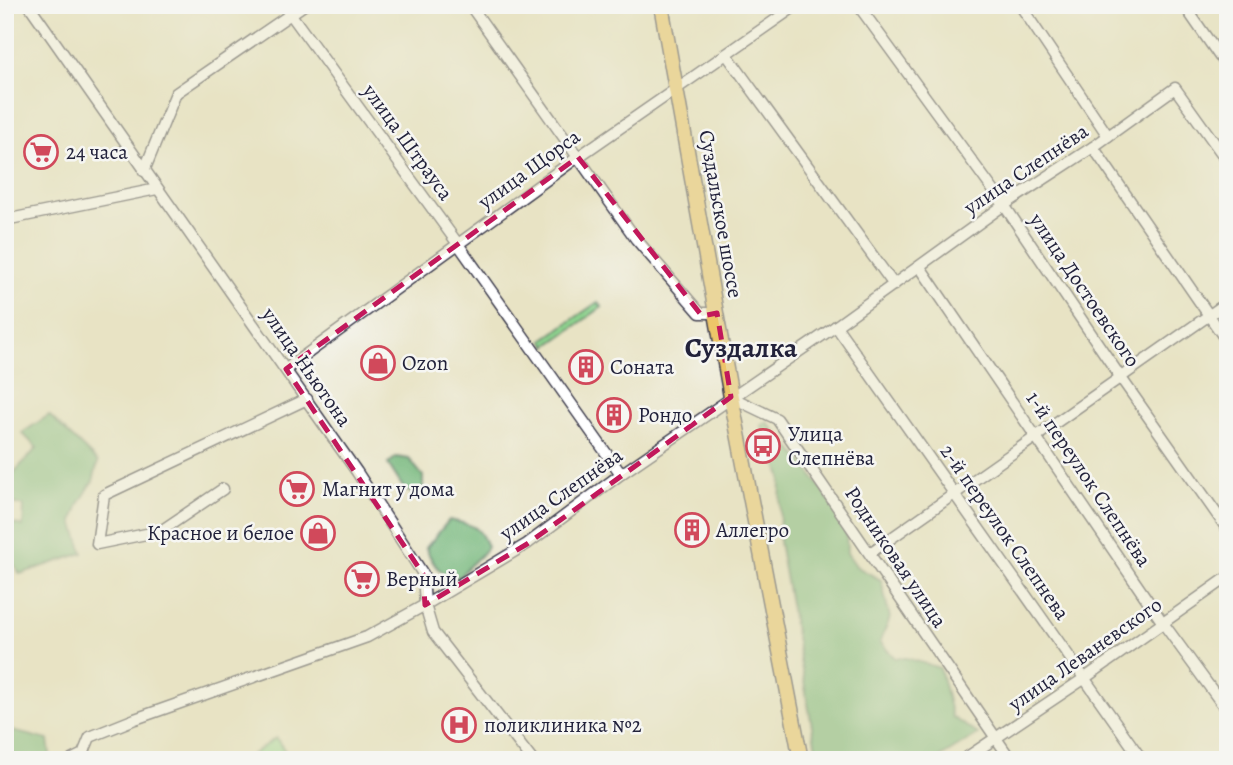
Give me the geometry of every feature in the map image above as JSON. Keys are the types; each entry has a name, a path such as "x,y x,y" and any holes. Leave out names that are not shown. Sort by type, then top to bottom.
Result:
{"main road":[{"name":"Суздальское шоссе","path":"661,5 731,397 800,760"}],"street":[{"name":"улица Ньютона","path":"29,5 286,369 423,574 425,605 433,632 532,760"},
{"path":"144,171 176,93 287,10 304,5"},
{"path":"470,5 636,239 700,313 717,313"},
{"name":"улица Щорса","path":"286,369 578,157 797,5"},
{"name":"улица Достоевского","path":"858,5 1004,205 1228,530"},
{"path":"1184,5 1220,57"},
{"path":"1026,7 1108,136"},
{"name":"улица Штрауса","path":"287,10 621,474"},
{"path":"727,55 894,285"},
{"name":"улица Слепнёва","path":"71,760 85,757 90,737 367,637 527,544 621,474 1175,88 1228,162"},
{"path":"1093,147 1228,343"},
{"path":"5,220 157,188"},
{"name":"1-й переулок Слепнёва","path":"920,267 1163,623 1228,712"},
{"path":"870,553 1228,302"},
{"name":"2-й переулок Слепнева","path":"836,326 1142,760"},
{"name":"Родниковая улица","path":"731,397 777,419 1011,760"},
{"path":"223,489 161,531 97,544 104,495 307,400"},
{"name":"улица Леваневского","path":"963,760 1228,578"}],"highlighted area":[{"path":"578,157 702,316 717,313 731,397 527,544 425,605 423,574 286,369"}],"green space":[{"path":"598,302 602,307 547,346 543,340"},
{"path":"49,415 98,462 93,481 79,504 73,521 83,553 20,574 12,562 5,561 5,521 23,526 24,506 5,501 5,482 37,448 22,433"},
{"path":"767,422 803,462 846,524 847,553 857,567 881,580 890,618 880,642 895,658 906,658 940,668 952,717 978,734 936,760 818,760 779,542 781,476 761,424"},
{"path":"396,457 409,459 423,476 423,488 414,494 404,489 388,464"},
{"path":"449,520 473,527 481,534 487,547 460,577 448,575 438,569 426,548"},
{"path":"5,729 48,740 51,760 5,760"},
{"path":"276,738 291,760 244,760"}],"place":[{"name":"24 часа","path":"41,152"},
{"name":"Ozon","path":"378,363"},
{"name":"Соната","path":"586,367"},
{"name":"Рондо","path":"614,415"},
{"name":"Улица Слепнёва","path":"763,446"},
{"name":"Магнит у дома","path":"297,489"},
{"name":"Аллегро","path":"692,530"},
{"name":"Красное и белое","path":"318,533"},
{"name":"Верный","path":"362,579"},
{"name":"поликлиника №2","path":"459,725"}],"district":[{"name":"Суздалка","path":"741,348"}]}
